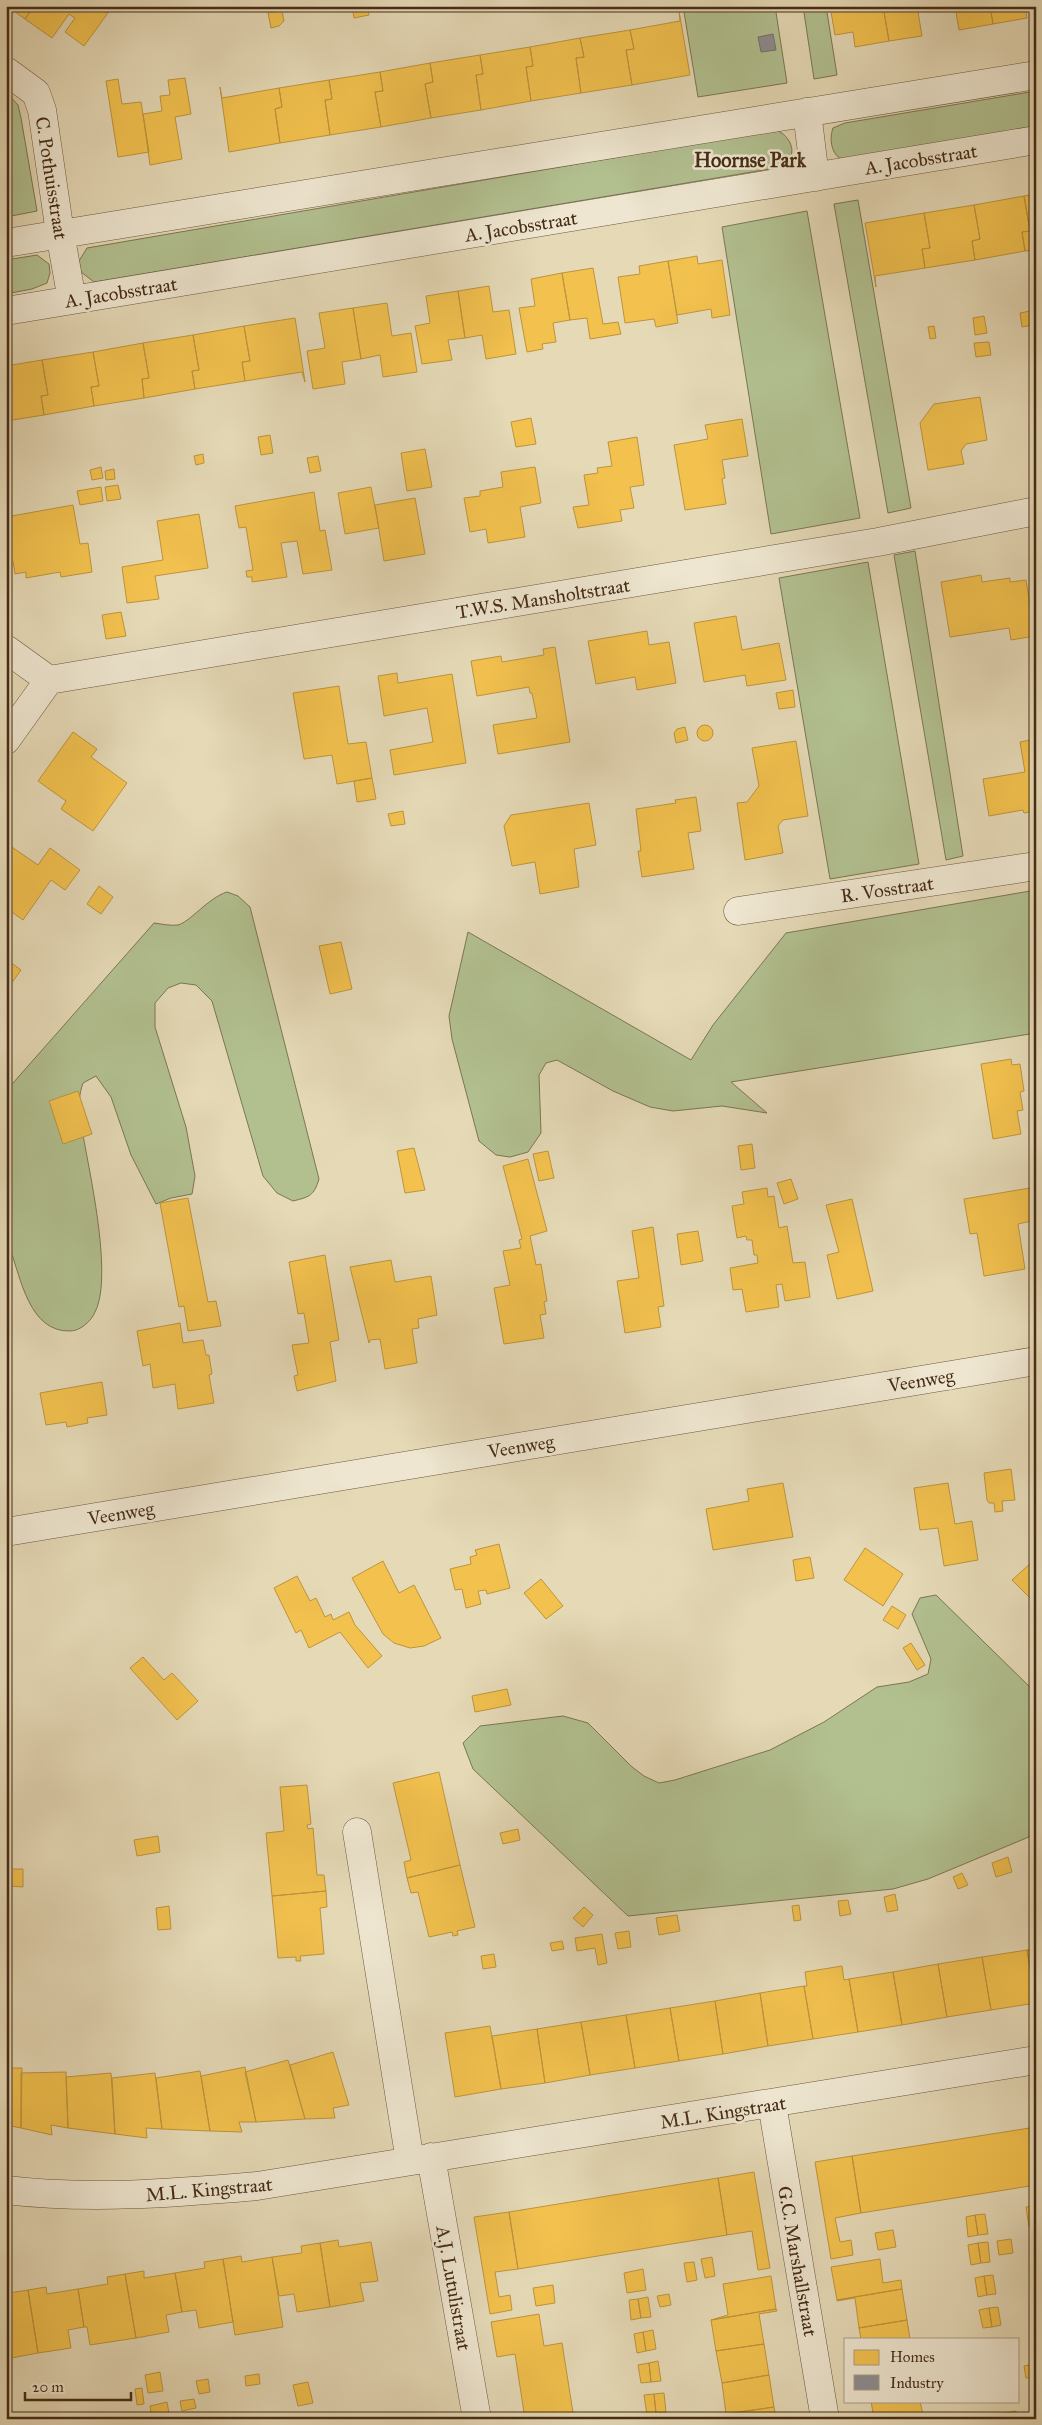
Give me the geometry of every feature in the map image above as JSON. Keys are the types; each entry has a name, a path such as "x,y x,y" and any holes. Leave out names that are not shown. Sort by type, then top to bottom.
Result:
{"street":[{"name":"C. Pothuisstraat","path":"6,70 36,93 42,110 60,234 72,300"},
{"path":"6,243 1036,75"},
{"path":"807,112 815,177"},
{"name":"A. Jacobsstraat","path":"6,311 1036,140"},
{"name":"T.W.S. Mansholtstraat","path":"49,680 878,542 1036,511"},
{"path":"6,649 49,680 6,740"},
{"name":"R. Vosstraat","path":"738,911 1036,866"},
{"name":"Veenweg","path":"6,1532 1036,1361"},
{"path":"357,1832 421,2159"},
{"name":"M.L. Kingstraat","path":"6,2190 34,2193 137,2196 257,2186 1036,2060"},
{"name":"G.C. Marshallstraat","path":"772,2104 825,2419"},
{"name":"A.J. Lutulistraat","path":"421,2159 477,2419"}],"green space":[{"path":"683,6 775,6 787,83 698,97"},
{"path":"803,6 826,6 837,75 814,79"},
{"path":"1036,91 1036,130 844,160 836,155 832,147 831,137 833,128 845,123"},
{"path":"6,92 18,105 37,211 6,217"},
{"path":"776,130 787,138 792,151 789,160 785,164 770,169 94,282 81,272 79,261 87,248"},
{"path":"858,200 911,508 888,513 834,204"},
{"path":"807,211 860,518 771,534 722,227"},
{"path":"37,255 49,264 50,273 47,283 32,289 6,294 6,260"},
{"path":"915,551 963,856 946,860 894,555"},
{"path":"868,562 919,864 830,879 779,578"},
{"path":"1036,890 1036,1033 731,1082 767,1113 722,1106 673,1111 650,1107 613,1091 557,1060 546,1063 539,1075 541,1133 528,1152 510,1157 496,1155 479,1141 452,1039 449,1016 468,932 691,1060 713,1025 786,933"},
{"path":"227,892 238,896 250,907 319,1179 317,1185 310,1195 293,1201 277,1193 263,1176 212,1001 196,985 181,983 168,988 155,1003 155,1027 186,1127 195,1176 192,1194 171,1198 156,1204 131,1155 111,1097 96,1076 83,1083 79,1107 96,1208 102,1280 99,1299 90,1320 74,1331 56,1329 45,1323 36,1313 23,1288 10,1249 6,1246 6,1091 154,923 178,925 183,923 213,899"},
{"path":"936,1595 1036,1693 1036,1834 928,1879 893,1889 628,1916 473,1769 463,1743 480,1726 563,1716 588,1723 631,1766 644,1776 659,1783 675,1780 770,1750 824,1722 877,1687 909,1682 928,1674 931,1659 912,1614 920,1598"}],"building: Homes":[{"path":"7,6 34,6 25,19"},
{"path":"34,6 103,6 101,9 106,13 113,6 84,46 65,32 75,18 69,14 52,38 25,19"},
{"path":"352,6 367,6 369,15 354,18"},
{"path":"830,6 883,6 889,41 855,47 853,32 835,35"},
{"path":"883,6 917,6 922,36 889,41"},
{"path":"955,6 990,6 993,24 959,30"},
{"path":"990,6 1025,6 1027,18 993,24"},
{"path":"282,11 284,21 279,26 271,28 268,13"},
{"path":"679,11 690,75 632,85 626,50 634,49 630,30 680,21"},
{"path":"630,30 634,49 626,50 632,85 581,93 576,58 584,57 580,38"},
{"path":"580,38 584,57 576,58 581,93 531,101 526,67 533,66 530,47"},
{"path":"530,47 533,66 526,67 531,101 481,110 476,75 483,74 480,55"},
{"path":"480,55 483,74 476,75 481,110 431,118 425,84 433,82 430,63"},
{"path":"430,63 433,82 425,84 431,118 381,127 375,92 383,91 380,72"},
{"path":"380,72 383,91 375,92 381,127 330,135 325,100 332,99 329,80"},
{"path":"185,78 191,114 175,117 182,159 150,165 143,114 162,111 160,96 170,95 168,80"},
{"path":"118,79 122,104 141,102 149,152 118,157 106,81"},
{"path":"329,80 332,99 325,100 330,135 280,143 275,109 282,107 279,88"},
{"path":"220,87 222,98 279,88 282,107 275,109 280,143 229,152"},
{"path":"1036,194 1036,250 1025,251 1022,232 1030,231 1024,196"},
{"path":"1024,196 1030,231 1022,232 1025,251 975,260 972,241 980,239 974,205"},
{"path":"974,205 980,239 972,241 975,260 925,268 922,249 930,248 924,213"},
{"path":"924,213 930,248 922,249 925,268 875,276 876,287 865,223"},
{"path":"697,256 698,264 722,260 730,315 712,318 711,309 677,315 668,261"},
{"path":"668,261 678,323 656,327 654,319 625,323 618,277 640,274 639,266"},
{"path":"593,268 603,324 618,322 621,334 590,339 587,318 570,320 562,273"},
{"path":"562,273 570,320 553,323 556,342 542,344 543,349 527,352 519,308 535,306 531,279"},
{"path":"489,286 493,312 509,310 516,354 486,359 482,335 465,338 458,291"},
{"path":"458,291 465,338 448,340 452,360 422,364 415,326 430,323 426,296"},
{"path":"387,303 392,336 411,333 417,372 383,377 380,355 361,359 353,308"},
{"path":"353,308 361,359 342,362 345,384 313,389 307,351 325,348 319,313"},
{"path":"1030,311 1033,325 1022,327 1020,313"},
{"path":"984,316 987,333 975,335 973,318"},
{"path":"295,318 305,382 302,372 245,381 242,362 250,361 244,326"},
{"path":"244,326 250,361 242,362 245,381 195,389 192,371 199,370 193,335"},
{"path":"934,326 936,338 930,339 928,327"},
{"path":"193,335 199,370 192,371 195,389 144,398 142,379 149,378 143,343"},
{"path":"989,342 991,355 976,357 974,343"},
{"path":"143,343 149,378 142,379 144,398 94,406 91,387 99,386 93,352"},
{"path":"93,352 99,386 91,387 94,406 44,415 41,396 48,395 42,360"},
{"path":"42,360 48,395 41,396 44,415 6,421 6,366"},
{"path":"980,397 987,440 966,444 961,451 964,464 928,470 920,423 934,404"},
{"path":"531,418 536,444 516,447 511,422"},
{"path":"742,419 748,456 722,460 725,478 722,479 726,504 685,510 674,445 708,439 705,425"},
{"path":"270,435 273,453 261,455 258,437"},
{"path":"637,437 644,485 630,487 634,508 620,510 622,521 578,528 573,507 589,505 584,475 598,473 597,468 612,466 608,442"},
{"path":"425,449 432,487 407,491 401,453"},
{"path":"203,454 204,463 196,465 194,456"},
{"path":"318,456 321,471 310,473 307,458"},
{"path":"101,467 103,478 92,480 90,470"},
{"path":"535,467 541,503 520,507 525,537 488,543 486,529 470,532 464,498 480,496 480,491 503,487 501,472"},
{"path":"114,469 115,479 106,480 105,471"},
{"path":"118,485 121,499 107,501 105,487"},
{"path":"101,487 103,501 80,505 77,491"},
{"path":"371,487 379,528 345,534 338,493"},
{"path":"314,492 320,531 325,530 332,570 303,574 297,541 281,543 287,577 252,582 252,577 247,577 246,571 253,570 246,527 239,528 235,506"},
{"path":"415,498 425,554 384,561 375,505"},
{"path":"73,505 80,544 88,543 92,572 61,577 60,572 26,578 26,572 15,574 13,561 8,562 6,554 6,517"},
{"path":"199,514 208,568 155,576 159,599 127,603 122,567 163,560 157,521"},
{"path":"981,575 982,582 1010,578 1010,582 1026,580 1035,636 1011,640 1009,628 950,637 941,582"},
{"path":"121,612 126,636 106,639 102,615"},
{"path":"736,616 742,650 779,643 786,680 747,686 745,675 704,682 694,623"},
{"path":"647,631 649,645 669,642 676,683 637,690 635,677 596,684 588,641"},
{"path":"555,647 570,742 498,754 493,725 537,718 532,693 530,693 529,687 477,696 471,661 501,656 502,662 544,655 543,649"},
{"path":"397,673 398,683 452,674 466,763 394,775 390,750 433,742 427,708 384,716 378,676"},
{"path":"339,686 348,744 366,742 372,778 337,784 332,755 304,759 293,693"},
{"path":"793,690 795,707 779,709 776,693"},
{"path":"705,725 713,733 705,741 697,733"},
{"path":"685,727 688,740 676,743 674,733 677,729"},
{"path":"73,732 97,749 91,757 127,783 93,831 61,809 66,801 38,781"},
{"path":"1036,739 1036,811 1024,813 1023,810 989,816 983,779 1025,772 1020,742"},
{"path":"796,741 808,816 783,820 778,826 783,853 745,860 737,803 747,802 759,786 752,748"},
{"path":"372,778 376,799 357,802 354,781"},
{"path":"696,797 701,831 688,833 694,869 642,877 638,851 641,851 636,809 676,803 675,800"},
{"path":"589,803 596,845 574,849 579,887 540,894 535,862 512,866 504,826 511,815"},
{"path":"403,811 405,824 391,826 388,814"},
{"path":"6,843 38,865 50,848 80,870 65,890 51,880 23,920 6,908"},
{"path":"99,886 113,897 101,914 87,904"},
{"path":"341,942 352,989 330,994 319,946"},
{"path":"6,959 21,970 6,991"},
{"path":"1011,1059 1012,1065 1020,1064 1024,1091 1020,1092 1023,1110 1017,1111 1021,1134 993,1139 981,1064"},
{"path":"78,1091 92,1134 63,1144 49,1101"},
{"path":"752,1144 755,1168 741,1170 738,1146"},
{"path":"414,1148 425,1190 405,1193 397,1151"},
{"path":"548,1151 554,1178 539,1181 533,1154"},
{"path":"528,1159 547,1231 530,1236 536,1265 541,1264 547,1301 544,1302 546,1314 540,1315 544,1338 504,1344 494,1288 510,1285 503,1251 521,1248 519,1240 522,1239 503,1166"},
{"path":"791,1179 798,1199 784,1204 777,1183"},
{"path":"767,1188 768,1197 774,1196 779,1228 787,1226 793,1263 805,1262 810,1297 785,1301 782,1284 776,1285 779,1307 746,1312 742,1289 733,1290 730,1268 758,1263 757,1255 754,1255 752,1240 747,1240 746,1236 737,1238 732,1206 744,1204 742,1192"},
{"path":"1030,1188 1036,1220 1018,1224 1025,1269 984,1276 977,1233 970,1234 964,1199"},
{"path":"188,1198 208,1302 216,1301 221,1326 188,1331 184,1306 179,1307 160,1203"},
{"path":"852,1199 873,1291 837,1299 827,1255 839,1252 826,1205"},
{"path":"653,1227 664,1306 658,1307 661,1327 625,1333 617,1281 639,1278 632,1231"},
{"path":"698,1231 703,1261 681,1265 677,1234"},
{"path":"325,1255 339,1340 330,1342 336,1381 297,1391 294,1376 298,1375 292,1345 309,1343 304,1313 298,1314 289,1262"},
{"path":"391,1260 395,1282 431,1276 437,1315 418,1319 419,1328 412,1329 417,1363 385,1369 380,1339 370,1340 369,1343 350,1267"},
{"path":"180,1323 183,1343 203,1340 206,1355 209,1355 212,1374 209,1375 214,1403 178,1409 175,1384 153,1388 150,1364 143,1366 137,1331"},
{"path":"102,1382 107,1415 87,1418 88,1423 67,1427 66,1422 46,1425 40,1393"},
{"path":"1011,1469 1015,1500 1002,1501 1003,1511 995,1512 994,1503 989,1503 987,1500 984,1473"},
{"path":"783,1483 793,1537 713,1550 706,1509 749,1501 747,1489"},
{"path":"948,1483 955,1524 972,1521 978,1560 944,1566 938,1528 920,1530 914,1488"},
{"path":"1036,1484 1036,1512 1032,1485"},
{"path":"499,1544 510,1588 487,1594 486,1590 478,1591 481,1604 466,1608 462,1589 455,1590 450,1569 471,1564 470,1557 477,1555 475,1550"},
{"path":"865,1548 903,1574 883,1606 844,1580"},
{"path":"810,1557 814,1578 796,1581 793,1560"},
{"path":"383,1561 399,1593 414,1585 441,1638 424,1646 410,1648 394,1643 383,1634 352,1578"},
{"path":"1031,1563 1036,1568 1035,1603 1012,1580"},
{"path":"297,1576 310,1601 316,1598 325,1617 331,1614 333,1620 349,1612 355,1625 382,1656 368,1668 340,1632 309,1648 301,1630 296,1633 274,1588"},
{"path":"541,1579 563,1606 546,1619 524,1593"},
{"path":"892,1606 906,1615 898,1629 883,1620"},
{"path":"911,1643 925,1665 917,1670 903,1648"},
{"path":"143,1657 164,1680 172,1673 198,1701 177,1720 130,1668"},
{"path":"507,1689 511,1705 475,1712 472,1696"},
{"path":"439,1772 460,1865 407,1878 404,1862 411,1860 393,1783"},
{"path":"307,1785 311,1824 307,1825 308,1829 313,1828 317,1875 324,1875 326,1891 272,1896 266,1833 284,1831 280,1787"},
{"path":"518,1829 520,1840 503,1844 500,1833"},
{"path":"158,1836 160,1852 137,1856 134,1840"},
{"path":"1008,1857 1012,1872 996,1877 992,1863"},
{"path":"460,1865 475,1927 457,1931 458,1935 453,1936 452,1932 429,1937 418,1892 411,1893 407,1878"},
{"path":"10,1869 23,1869 23,1887 10,1886"},
{"path":"962,1873 968,1885 958,1889 953,1877"},
{"path":"326,1891 327,1907 320,1908 324,1954 300,1956 301,1961 296,1961 296,1957 278,1958 272,1896"},
{"path":"895,1894 898,1910 887,1912 884,1897"},
{"path":"848,1900 851,1914 840,1916 838,1901"},
{"path":"799,1905 801,1920 794,1921 792,1906"},
{"path":"169,1906 171,1929 158,1930 156,1908"},
{"path":"584,1907 593,1915 583,1927 573,1918"},
{"path":"677,1915 680,1931 659,1935 656,1918"},
{"path":"629,1931 631,1947 618,1949 615,1933"},
{"path":"602,1934 607,1963 598,1965 595,1948 577,1951 575,1938"},
{"path":"562,1941 564,1949 552,1951 550,1943"},
{"path":"1036,1949 1036,2002 1027,1950"},
{"path":"1027,1950 1036,2003 991,2010 982,1957"},
{"path":"494,1954 496,1967 483,1969 481,1956"},
{"path":"982,1957 991,2010 947,2017 938,1964"},
{"path":"938,1964 947,2017 902,2025 893,1972"},
{"path":"842,1966 844,1980 849,1979 858,2032 813,2039 804,1986 807,1986 805,1972"},
{"path":"893,1972 902,2025 858,2032 849,1979"},
{"path":"804,1986 813,2039 768,2046 760,1993"},
{"path":"760,1993 768,2046 723,2054 715,2001"},
{"path":"715,2001 723,2054 679,2061 670,2008"},
{"path":"670,2008 679,2061 635,2068 626,2015"},
{"path":"626,2015 635,2068 590,2075 581,2022"},
{"path":"581,2022 590,2075 545,2083 537,2029"},
{"path":"490,2026 501,2089 455,2097 445,2033"},
{"path":"537,2029 545,2083 501,2089 492,2036"},
{"path":"333,2052 349,2105 333,2108 335,2118 305,2119 290,2065"},
{"path":"288,2060 305,2119 256,2122 245,2072"},
{"path":"245,2067 256,2122 239,2122 242,2132 210,2131 201,2076"},
{"path":"6,2068 22,2068 21,2128 6,2125"},
{"path":"200,2071 210,2131 162,2129 156,2078"},
{"path":"66,2072 68,2128 51,2125 52,2135 21,2128 21,2073"},
{"path":"111,2073 115,2134 68,2128 66,2077"},
{"path":"155,2073 162,2129 146,2128 147,2138 115,2134 112,2078"},
{"path":"1036,2127 1036,2185 861,2213 852,2156"},
{"path":"852,2156 861,2213 835,2218 840,2242 851,2240 853,2255 831,2259 815,2162"},
{"path":"754,2172 770,2268 758,2270 752,2231 727,2235 718,2178"},
{"path":"718,2178 727,2235 518,2269 509,2212"},
{"path":"1035,2206 1036,2226 1029,2227 1026,2207"},
{"path":"509,2212 518,2269 495,2272 499,2297 510,2295 512,2310 490,2314 474,2217"},
{"path":"985,2214 988,2234 978,2235 975,2215"},
{"path":"975,2215 978,2235 968,2237 966,2217"},
{"path":"893,2230 896,2247 878,2250 875,2233"},
{"path":"1011,2239 1013,2253 999,2255 997,2241"},
{"path":"338,2240 339,2247 371,2242 378,2281 360,2283 364,2301 330,2307 320,2243"},
{"path":"988,2242 990,2262 981,2263 978,2243"},
{"path":"320,2243 330,2307 297,2312 294,2294 279,2296 272,2257 302,2253 301,2246"},
{"path":"978,2243 981,2263 971,2265 968,2245"},
{"path":"241,2256 242,2262 272,2257 283,2327 235,2335 223,2259"},
{"path":"712,2257 715,2276 705,2278 701,2259"},
{"path":"223,2259 233,2322 199,2328 196,2310 182,2312 175,2273 205,2268 204,2262"},
{"path":"880,2259 883,2283 901,2280 902,2289 837,2300 831,2267"},
{"path":"694,2262 697,2280 687,2282 684,2263"},
{"path":"643,2269 646,2290 627,2293 624,2273"},
{"path":"144,2271 144,2278 175,2273 182,2312 166,2315 169,2332 136,2338 125,2274"},
{"path":"125,2274 136,2338 90,2345 87,2327 84,2327 78,2289 108,2284 107,2277"},
{"path":"993,2275 996,2294 987,2295 984,2276"},
{"path":"771,2276 776,2309 711,2320 728,2315 723,2284"},
{"path":"984,2276 987,2295 978,2297 975,2278"},
{"path":"553,2285 555,2303 536,2306 533,2288"},
{"path":"46,2287 47,2294 78,2289 84,2327 68,2330 71,2348 38,2353 28,2290"},
{"path":"902,2289 907,2320 859,2328 855,2298 837,2301 837,2300"},
{"path":"28,2290 38,2353 6,2359 6,2300 10,2299 9,2293"},
{"path":"669,2294 671,2305 660,2307 657,2296"},
{"path":"648,2297 651,2317 641,2318 638,2299"},
{"path":"638,2299 641,2318 631,2320 629,2300"},
{"path":"998,2307 1001,2325 992,2327 989,2308"},
{"path":"989,2308 992,2327 983,2328 979,2310"},
{"path":"776,2309 777,2311 759,2314 764,2344 716,2351 711,2320"},
{"path":"539,2314 544,2346 562,2343 574,2419 525,2419 515,2354 497,2357 491,2322"},
{"path":"907,2320 910,2338 861,2338 859,2328"},
{"path":"653,2330 656,2349 646,2351 643,2332"},
{"path":"643,2332 646,2351 637,2353 634,2334"},
{"path":"764,2344 769,2375 722,2383 716,2351"},
{"path":"658,2361 661,2381 651,2382 649,2363"},
{"path":"649,2363 651,2382 641,2383 638,2365"},
{"path":"1036,2364 1036,2377 1026,2378 1024,2366"},
{"path":"160,2372 163,2391 148,2393 145,2375"},
{"path":"259,2374 260,2384 246,2386 245,2376"},
{"path":"769,2375 774,2407 726,2414 722,2383"},
{"path":"208,2379 210,2392 199,2394 196,2381"},
{"path":"308,2382 313,2403 298,2406 293,2385"},
{"path":"142,2388 144,2404 137,2405 135,2389"},
{"path":"664,2393 666,2412 656,2413 654,2394"},
{"path":"654,2394 656,2413 647,2415 644,2395"},
{"path":"194,2399 196,2408 182,2411 180,2401"},
{"path":"167,2402 170,2419 152,2419 150,2406"},
{"path":"871,2402 920,2402 923,2415 898,2419 874,2419"},
{"path":"774,2407 776,2419 727,2419 726,2414"},
{"path":"1016,2411 1017,2419 982,2419 982,2417"},
{"path":"923,2415 923,2419 898,2419"}],"building: Industry":[{"path":"773,34 776,50 761,52 758,37"}],"district":[{"name":"Hoornse Park","path":"750,160"}]}
